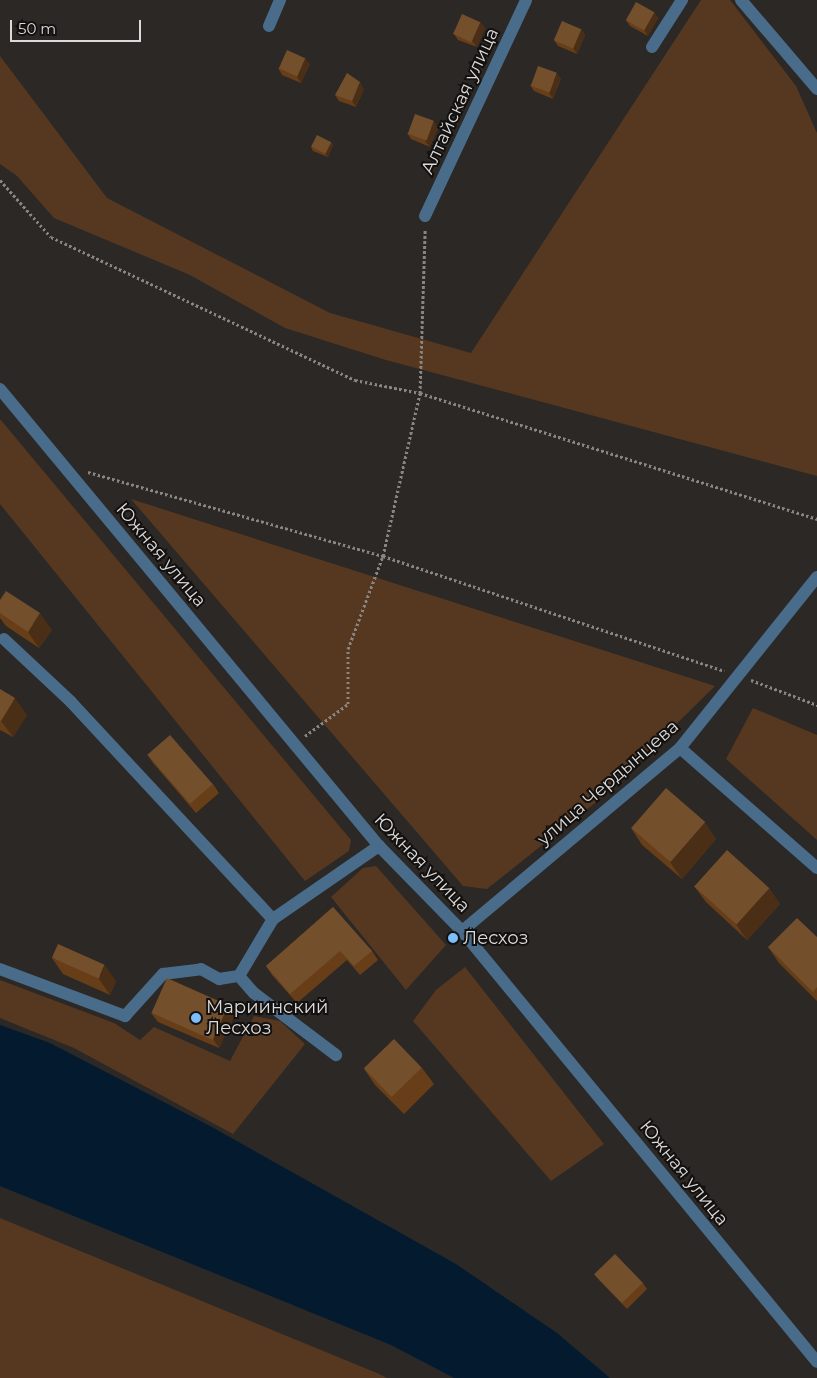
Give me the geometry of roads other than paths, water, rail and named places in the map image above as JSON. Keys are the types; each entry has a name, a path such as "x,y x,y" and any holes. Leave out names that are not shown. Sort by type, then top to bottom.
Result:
{"street":[{"path":"269,26 280,0"},
{"name":"Алтайская улица","path":"425,216 526,0"},
{"path":"652,48 682,0"},
{"path":"741,0 817,90"},
{"name":"Южная улица","path":"0,389 378,846 462,931 817,1362"},
{"name":"улица Чердынцева","path":"462,931 680,748 817,577"},
{"path":"4,639 110,742 273,918"},
{"path":"680,748 817,868"},
{"path":"239,976 273,918 378,846"},
{"path":"0,969 125,1016 163,974 201,970 219,979 239,976"},
{"path":"239,976 254,993 336,1054"}],"water":[{"path":"0,1025 50,1043 210,1126 456,1264 557,1333 610,1378 454,1378 391,1345 0,1186"}],"place":[{"name":"Лесхоз","path":"453,938"},
{"name":"Мариинский Лесхоз","path":"196,1018"}]}
